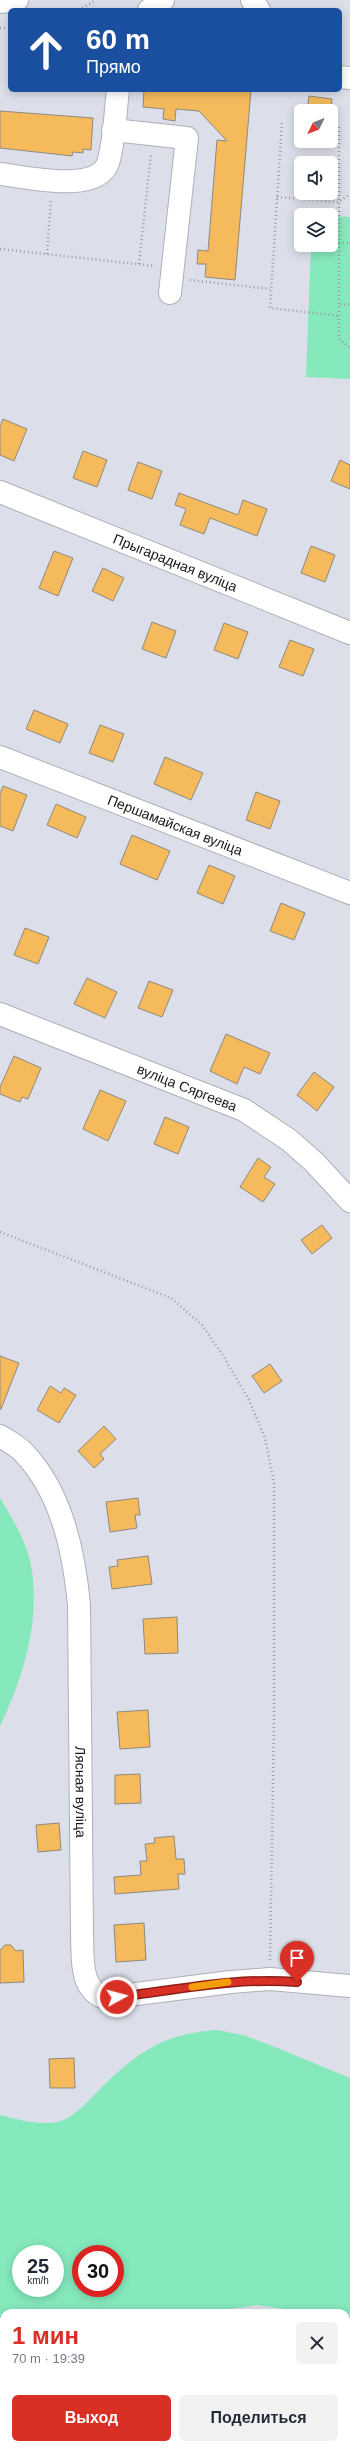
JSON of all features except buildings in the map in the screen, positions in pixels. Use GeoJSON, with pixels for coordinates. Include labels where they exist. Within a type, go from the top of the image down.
{"type":"FeatureCollection","features":[{"type":"Feature","properties":{"kind":"street"},"geometry":{"type":"LineString","coordinates":[[0,2],[17,0]]}},
{"type":"Feature","properties":{"kind":"street"},"geometry":{"type":"LineString","coordinates":[[152,8],[163,0]]}},
{"type":"Feature","properties":{"kind":"street"},"geometry":{"type":"LineString","coordinates":[[0,174],[53,180],[84,181],[99,176],[108,164],[118,92]]}},
{"type":"Feature","properties":{"kind":"street"},"geometry":{"type":"LineString","coordinates":[[113,130],[187,138],[172,280]]}},
{"type":"Feature","properties":{"kind":"street","name":"Прыгарадная вуліца"},"geometry":{"type":"LineString","coordinates":[[0,492],[350,633]]}},
{"type":"Feature","properties":{"kind":"street","name":"Першамайская вуліца"},"geometry":{"type":"LineString","coordinates":[[0,757],[350,893]]}},
{"type":"Feature","properties":{"kind":"street","name":"вуліца Сяргеева"},"geometry":{"type":"LineString","coordinates":[[0,1014],[244,1110],[289,1140],[314,1162],[350,1201]]}},
{"type":"Feature","properties":{"kind":"street","name":"Лясная вуліца"},"geometry":{"type":"LineString","coordinates":[[0,1436],[24,1452],[40,1472],[63,1520],[76,1576],[78,1605],[82,1934],[84,1974],[89,1986],[95,1994],[105,1998],[231,1982],[270,1979],[350,1986]]}},
{"type":"Feature","properties":{"kind":"path"},"geometry":{"type":"LineString","coordinates":[[82,8],[96,0]]}},
{"type":"Feature","properties":{"kind":"path"},"geometry":{"type":"LineString","coordinates":[[282,123],[270,289],[270,308],[340,316]]}},
{"type":"Feature","properties":{"kind":"path"},"geometry":{"type":"LineString","coordinates":[[339,127],[339,340],[350,348]]}},
{"type":"Feature","properties":{"kind":"path"},"geometry":{"type":"LineString","coordinates":[[140,264],[153,134]]}},
{"type":"Feature","properties":{"kind":"path"},"geometry":{"type":"LineString","coordinates":[[47,254],[53,180]]}},
{"type":"Feature","properties":{"kind":"path"},"geometry":{"type":"LineString","coordinates":[[277,197],[339,202],[350,194]]}},
{"type":"Feature","properties":{"kind":"path"},"geometry":{"type":"LineString","coordinates":[[339,243],[350,243]]}},
{"type":"Feature","properties":{"kind":"path"},"geometry":{"type":"LineString","coordinates":[[0,249],[140,264],[172,280],[270,289]]}},
{"type":"Feature","properties":{"kind":"path"},"geometry":{"type":"LineString","coordinates":[[340,305],[350,304]]}},
{"type":"Feature","properties":{"kind":"path"},"geometry":{"type":"LineString","coordinates":[[0,1232],[171,1298],[202,1325],[222,1354],[249,1400],[266,1438],[274,1483],[274,1719],[270,1979]]}},
{"type":"Feature","properties":{"kind":"green space"},"geometry":{"type":"Polygon","coordinates":[[[338,216],[350,217],[350,379],[306,377],[311,252],[338,252],[338,216]]]}},
{"type":"Feature","properties":{"kind":"green space"},"geometry":{"type":"Polygon","coordinates":[[[0,1498],[18,1529],[28,1553],[33,1582],[34,1603],[32,1625],[23,1667],[9,1707],[0,1726],[0,1498]]]}},
{"type":"Feature","properties":{"kind":"green space"},"geometry":{"type":"Polygon","coordinates":[[[216,2030],[243,2035],[350,2078],[350,2309],[284,2309],[257,2305],[230,2309],[0,2309],[0,2115],[24,2121],[42,2123],[58,2122],[66,2119],[81,2108],[128,2063],[153,2046],[167,2040],[198,2032],[216,2030]]]}},
{"type":"Feature","properties":{"kind":"slow traffic"},"geometry":{"type":"LineString","coordinates":[[192,1987],[228,1982]]}},
{"type":"Feature","properties":{"kind":"route"},"geometry":{"type":"LineString","coordinates":[[117,1997],[149,1994],[202,1985],[231,1982],[270,1979],[297,1982]]}}]}
